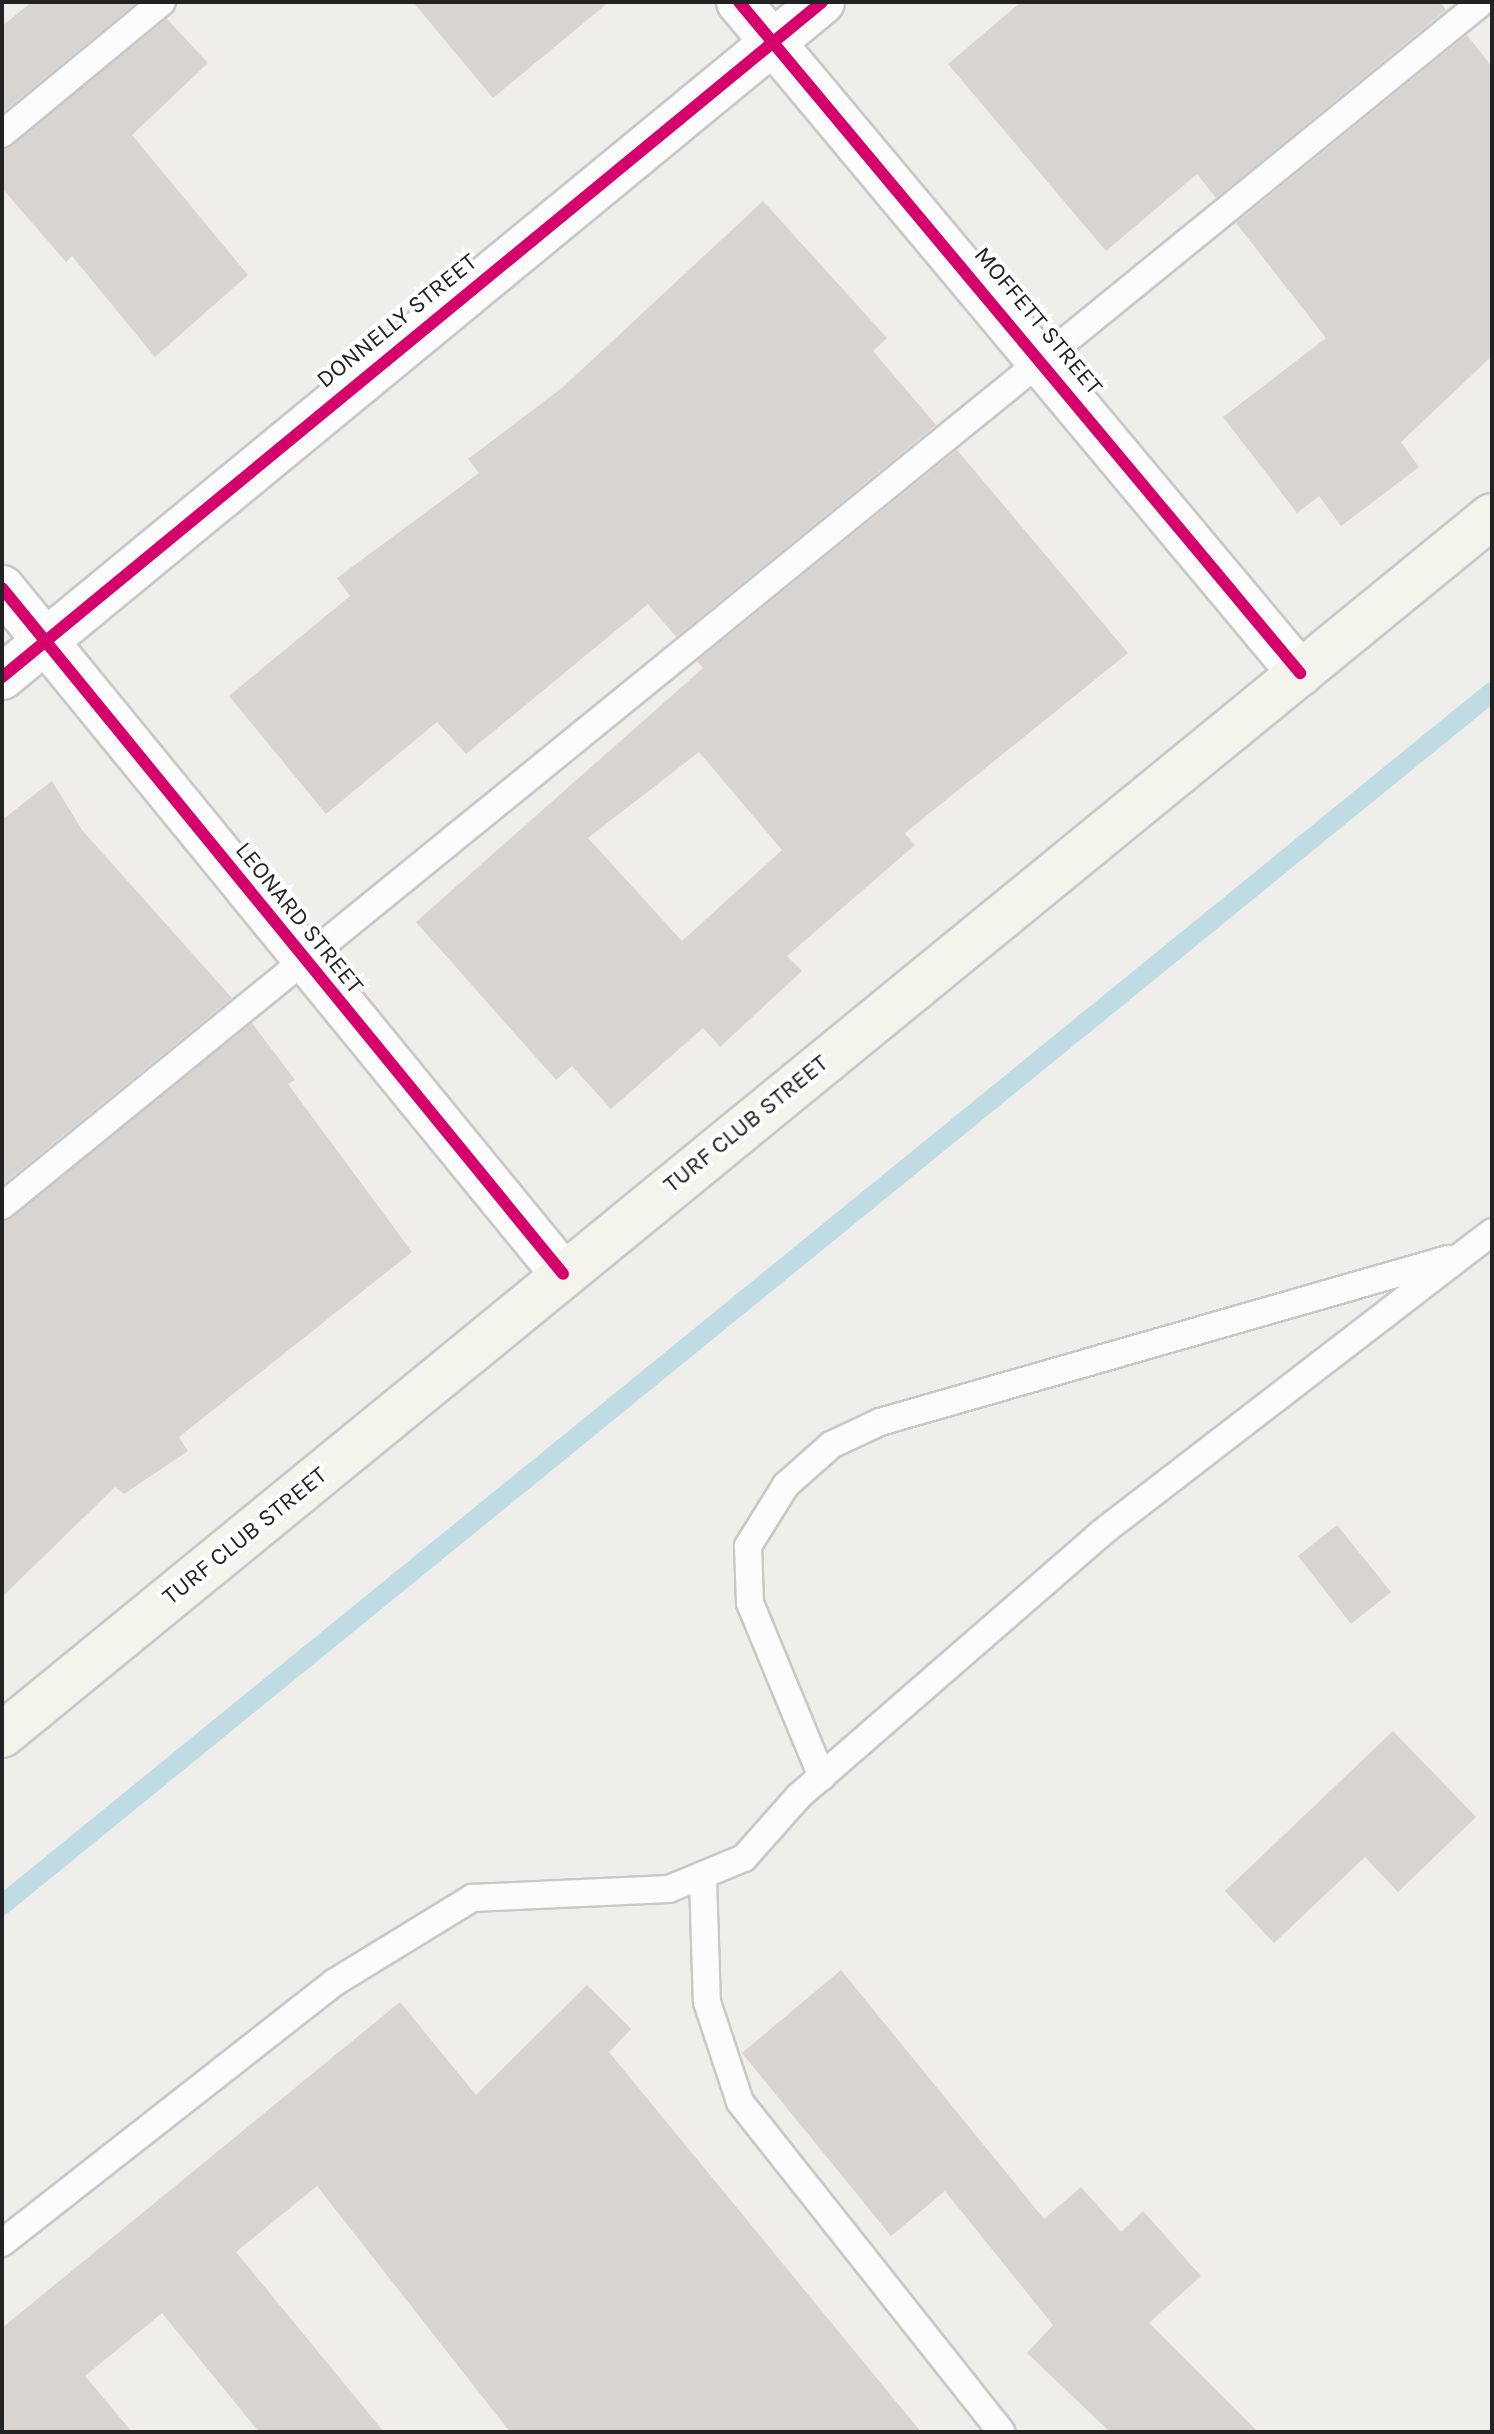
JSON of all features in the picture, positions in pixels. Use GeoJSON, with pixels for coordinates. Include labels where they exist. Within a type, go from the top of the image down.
{"type":"FeatureCollection","features":[{"type":"Feature","properties":{"kind":"main road","name":"TURF CLUB STREET"},"geometry":{"type":"LineString","coordinates":[[2,1735],[1492,516]]}},
{"type":"Feature","properties":{"kind":"street","name":"MOFFETT STREET"},"geometry":{"type":"LineString","coordinates":[[739,2],[1044,360],[1300,673]]}},
{"type":"Feature","properties":{"kind":"street","name":"DONNELLY STREET"},"geometry":{"type":"LineString","coordinates":[[2,677],[822,2]]}},
{"type":"Feature","properties":{"kind":"street","name":"LEONARD STREET"},"geometry":{"type":"LineString","coordinates":[[2,588],[563,1274]]}},
{"type":"Feature","properties":{"kind":"lane"},"geometry":{"type":"LineString","coordinates":[[2,134],[162,2]]}},
{"type":"Feature","properties":{"kind":"lane"},"geometry":{"type":"LineString","coordinates":[[2,1206],[1482,2]]}},
{"type":"Feature","properties":{"kind":"lane"},"geometry":{"type":"LineString","coordinates":[[2,2243],[335,1982],[472,1898],[643,1893],[703,1878],[744,1858],[822,1777],[1100,1534],[1492,1232]]}},
{"type":"Feature","properties":{"kind":"lane"},"geometry":{"type":"LineString","coordinates":[[822,1777],[750,1603],[748,1546],[786,1485],[831,1445],[880,1422],[1463,1255]]}},
{"type":"Feature","properties":{"kind":"lane"},"geometry":{"type":"LineString","coordinates":[[703,1878],[707,2002],[740,2102],[1002,2432]]}},
{"type":"Feature","properties":{"kind":"building"},"geometry":{"type":"Polygon","coordinates":[[[32,2],[137,2],[2,113],[2,26],[32,2]]]}},
{"type":"Feature","properties":{"kind":"building"},"geometry":{"type":"Polygon","coordinates":[[[413,2],[609,2],[493,98],[413,2]]]}},
{"type":"Feature","properties":{"kind":"building"},"geometry":{"type":"Polygon","coordinates":[[[1021,2],[1440,2],[1446,10],[1216,198],[1197,174],[1106,251],[948,64],[1021,2]]]}},
{"type":"Feature","properties":{"kind":"building"},"geometry":{"type":"Polygon","coordinates":[[[167,19],[208,63],[132,135],[248,275],[155,357],[72,256],[66,262],[2,188],[2,150],[167,19]]]}},
{"type":"Feature","properties":{"kind":"building"},"geometry":{"type":"Polygon","coordinates":[[[1467,35],[1492,67],[1492,356],[1401,442],[1419,467],[1341,526],[1319,496],[1297,513],[1223,417],[1326,338],[1236,223],[1467,35]]]}},
{"type":"Feature","properties":{"kind":"building"},"geometry":{"type":"Polygon","coordinates":[[[763,201],[887,338],[873,351],[936,425],[676,637],[648,604],[466,754],[437,722],[326,814],[229,696],[350,596],[337,578],[479,473],[468,459],[563,387],[763,201]]]}},
{"type":"Feature","properties":{"kind":"building"},"geometry":{"type":"Polygon","coordinates":[[[957,450],[1128,653],[905,833],[915,845],[787,956],[802,971],[720,1047],[703,1028],[611,1109],[572,1066],[556,1080],[416,922],[703,668],[697,661],[957,450]],[[699,752],[588,838],[682,941],[782,850],[699,752]]]}},
{"type":"Feature","properties":{"kind":"building"},"geometry":{"type":"Polygon","coordinates":[[[52,781],[82,830],[232,998],[2,1185],[2,820],[52,781]]]}},
{"type":"Feature","properties":{"kind":"building"},"geometry":{"type":"Polygon","coordinates":[[[252,1023],[295,1080],[288,1084],[412,1252],[179,1437],[188,1451],[124,1494],[115,1487],[2,1597],[2,1222],[252,1023]]]}},
{"type":"Feature","properties":{"kind":"building"},"geometry":{"type":"Polygon","coordinates":[[[1337,1525],[1391,1592],[1351,1624],[1298,1556],[1337,1525]]]}},
{"type":"Feature","properties":{"kind":"building"},"geometry":{"type":"Polygon","coordinates":[[[1393,1731],[1476,1817],[1398,1892],[1365,1857],[1274,1943],[1225,1891],[1393,1731]]]}},
{"type":"Feature","properties":{"kind":"building"},"geometry":{"type":"Polygon","coordinates":[[[841,1970],[1044,2219],[1081,2187],[1121,2232],[1143,2211],[1201,2276],[1149,2323],[1258,2432],[1110,2432],[1027,2353],[1053,2325],[945,2191],[891,2236],[742,2053],[841,1970]]]}},
{"type":"Feature","properties":{"kind":"building"},"geometry":{"type":"Polygon","coordinates":[[[587,1985],[631,2029],[609,2052],[921,2432],[510,2432],[317,2186],[236,2252],[384,2432],[259,2432],[162,2313],[85,2376],[132,2432],[2,2432],[2,2328],[400,2002],[476,2095],[587,1985]]]}},
{"type":"Feature","properties":{"kind":"waterway"},"geometry":{"type":"LineString","coordinates":[[2,1905],[1492,692]]}},
{"type":"Feature","properties":{"kind":"cycle path"},"geometry":{"type":"LineString","coordinates":[[739,2],[1300,673]]}},
{"type":"Feature","properties":{"kind":"cycle path"},"geometry":{"type":"LineString","coordinates":[[2,677],[822,2]]}},
{"type":"Feature","properties":{"kind":"cycle path"},"geometry":{"type":"LineString","coordinates":[[2,588],[563,1274]]}}]}
